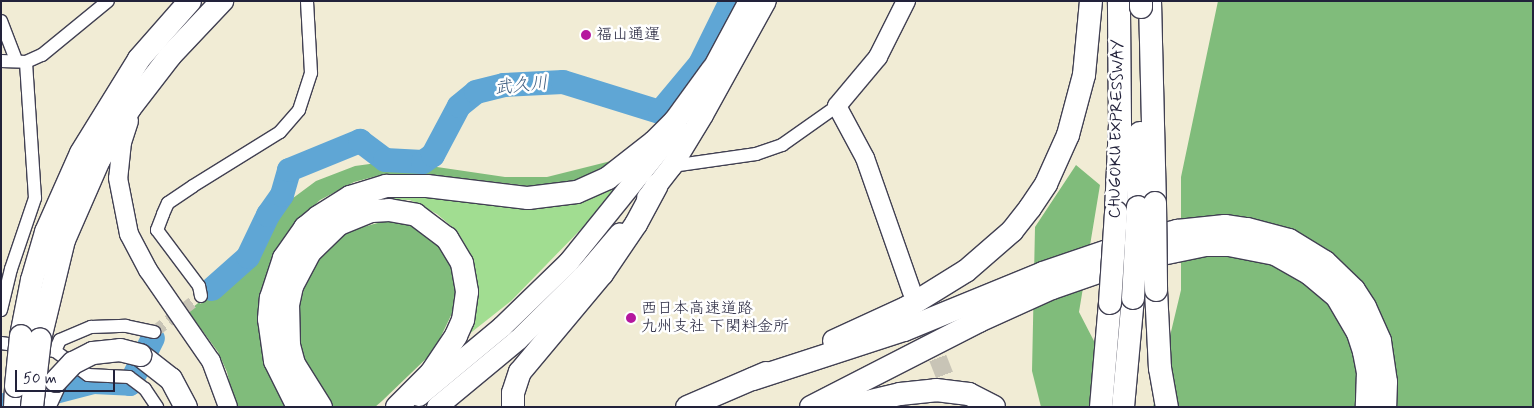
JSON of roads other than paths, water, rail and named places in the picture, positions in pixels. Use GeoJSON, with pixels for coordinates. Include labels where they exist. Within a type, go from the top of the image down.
{"type":"FeatureCollection","features":[{"type":"Feature","properties":{"kind":"highway"},"geometry":{"type":"LineString","coordinates":[[40,407],[29,342],[32,280],[46,232],[81,153],[139,59],[190,1]]}},
{"type":"Feature","properties":{"kind":"highway"},"geometry":{"type":"LineString","coordinates":[[15,407],[29,342],[75,212],[109,143],[149,83],[222,1]]}},
{"type":"Feature","properties":{"kind":"highway"},"geometry":{"type":"LineString","coordinates":[[1134,3],[1147,205],[1156,290],[1160,368],[1167,407]]}},
{"type":"Feature","properties":{"kind":"highway","name":"CHUGOKU EXPRESSWAY"},"geometry":{"type":"LineString","coordinates":[[1101,407],[1110,303],[1120,125],[1134,3]]}},
{"type":"Feature","properties":{"kind":"highway"},"geometry":{"type":"LineString","coordinates":[[687,407],[753,379],[938,290],[972,266],[1012,231],[1046,184],[1068,135],[1084,75],[1091,4]]}},
{"type":"Feature","properties":{"kind":"highway"},"geometry":{"type":"LineString","coordinates":[[298,407],[275,361],[269,319],[271,298],[284,258],[305,228],[318,217],[350,197],[386,186],[427,186],[528,198],[577,192],[608,178],[654,142],[676,121],[712,70]]}},
{"type":"Feature","properties":{"kind":"highway"},"geometry":{"type":"LineString","coordinates":[[513,407],[513,393],[520,372],[602,274],[636,224],[657,185]]}},
{"type":"Feature","properties":{"kind":"highway","name":"CHUGOKU EXPRESSWAY"},"geometry":{"type":"LineString","coordinates":[[1123,407],[1133,298],[1135,252],[1147,205]]}},
{"type":"Feature","properties":{"kind":"highway"},"geometry":{"type":"LineString","coordinates":[[321,407],[294,364],[289,345],[288,305],[292,286],[306,259],[324,237],[339,224],[372,211],[403,212],[427,221],[451,244],[466,277],[466,305],[456,336],[430,373],[401,403]]}},
{"type":"Feature","properties":{"kind":"highway"},"geometry":{"type":"LineString","coordinates":[[753,379],[895,334],[1044,273],[1112,249],[1177,231],[1226,226],[1247,229],[1289,240],[1324,262],[1354,290],[1365,307],[1380,341],[1386,382],[1385,407]]}},
{"type":"Feature","properties":{"kind":"highway"},"geometry":{"type":"LineString","coordinates":[[811,407],[979,321],[1052,288],[1179,249],[1229,245],[1275,254],[1294,263],[1336,297],[1358,333],[1364,352],[1368,372],[1367,407]]}},
{"type":"Feature","properties":{"kind":"highway"},"geometry":{"type":"LineString","coordinates":[[40,407],[63,372],[82,357],[105,351],[145,358],[179,390],[186,407]]}},
{"type":"Feature","properties":{"kind":"highway"},"geometry":{"type":"LineString","coordinates":[[846,407],[900,394],[936,390],[969,394],[994,407]]}},
{"type":"Feature","properties":{"kind":"main road"},"geometry":{"type":"LineString","coordinates":[[401,403],[469,356],[536,295],[602,226],[689,111],[749,1]]}},
{"type":"Feature","properties":{"kind":"main road"},"geometry":{"type":"LineString","coordinates":[[437,407],[511,345],[554,304],[618,235],[672,166],[721,85],[766,1]]}},
{"type":"Feature","properties":{"kind":"main road"},"geometry":{"type":"LineString","coordinates":[[901,3],[878,57],[837,106],[856,137],[865,158],[912,292]]}},
{"type":"Feature","properties":{"kind":"main road"},"geometry":{"type":"LineString","coordinates":[[149,83],[133,109],[122,142],[118,178],[123,216],[148,270],[211,361],[228,407]]}},
{"type":"Feature","properties":{"kind":"street"},"geometry":{"type":"LineString","coordinates":[[1,61],[21,61],[54,47],[108,1]]}},
{"type":"Feature","properties":{"kind":"street"},"geometry":{"type":"LineString","coordinates":[[201,296],[199,286],[157,230],[168,203],[280,132],[299,110],[311,73],[307,1]]}},
{"type":"Feature","properties":{"kind":"street"},"geometry":{"type":"LineString","coordinates":[[1,21],[21,61],[35,198],[11,269],[1,310]]}},
{"type":"Feature","properties":{"kind":"street"},"geometry":{"type":"LineString","coordinates":[[672,166],[756,154],[782,145],[837,106]]}},
{"type":"Feature","properties":{"kind":"street"},"geometry":{"type":"LineString","coordinates":[[29,342],[60,340],[91,327],[126,326],[154,332]]}},
{"type":"Feature","properties":{"kind":"street"},"geometry":{"type":"LineString","coordinates":[[29,342],[88,375],[133,379],[157,407]]}},
{"type":"Feature","properties":{"kind":"waterway","name":"武久川"},"geometry":{"type":"LineString","coordinates":[[212,289],[248,257],[268,215],[282,195],[289,170],[360,141],[385,160],[423,162],[433,155],[459,106],[476,92],[504,85],[563,82],[660,112],[700,64],[731,1]]}},
{"type":"Feature","properties":{"kind":"waterway","name":"武久川"},"geometry":{"type":"LineString","coordinates":[[1,406],[94,382],[130,384],[153,338]]}},
{"type":"Feature","properties":{"kind":"tunnel"},"geometry":{"type":"LineString","coordinates":[[154,332],[201,296]]}},
{"type":"Feature","properties":{"kind":"tunnel"},"geometry":{"type":"LineString","coordinates":[[928,333],[957,407]]}},
{"type":"Feature","properties":{"kind":"place","name":"福山通運"},"geometry":{"type":"Point","coordinates":[586,35]}},
{"type":"Feature","properties":{"kind":"place","name":"西日本高速道路 九州支社 下関料金所"},"geometry":{"type":"Point","coordinates":[631,318]}}]}
